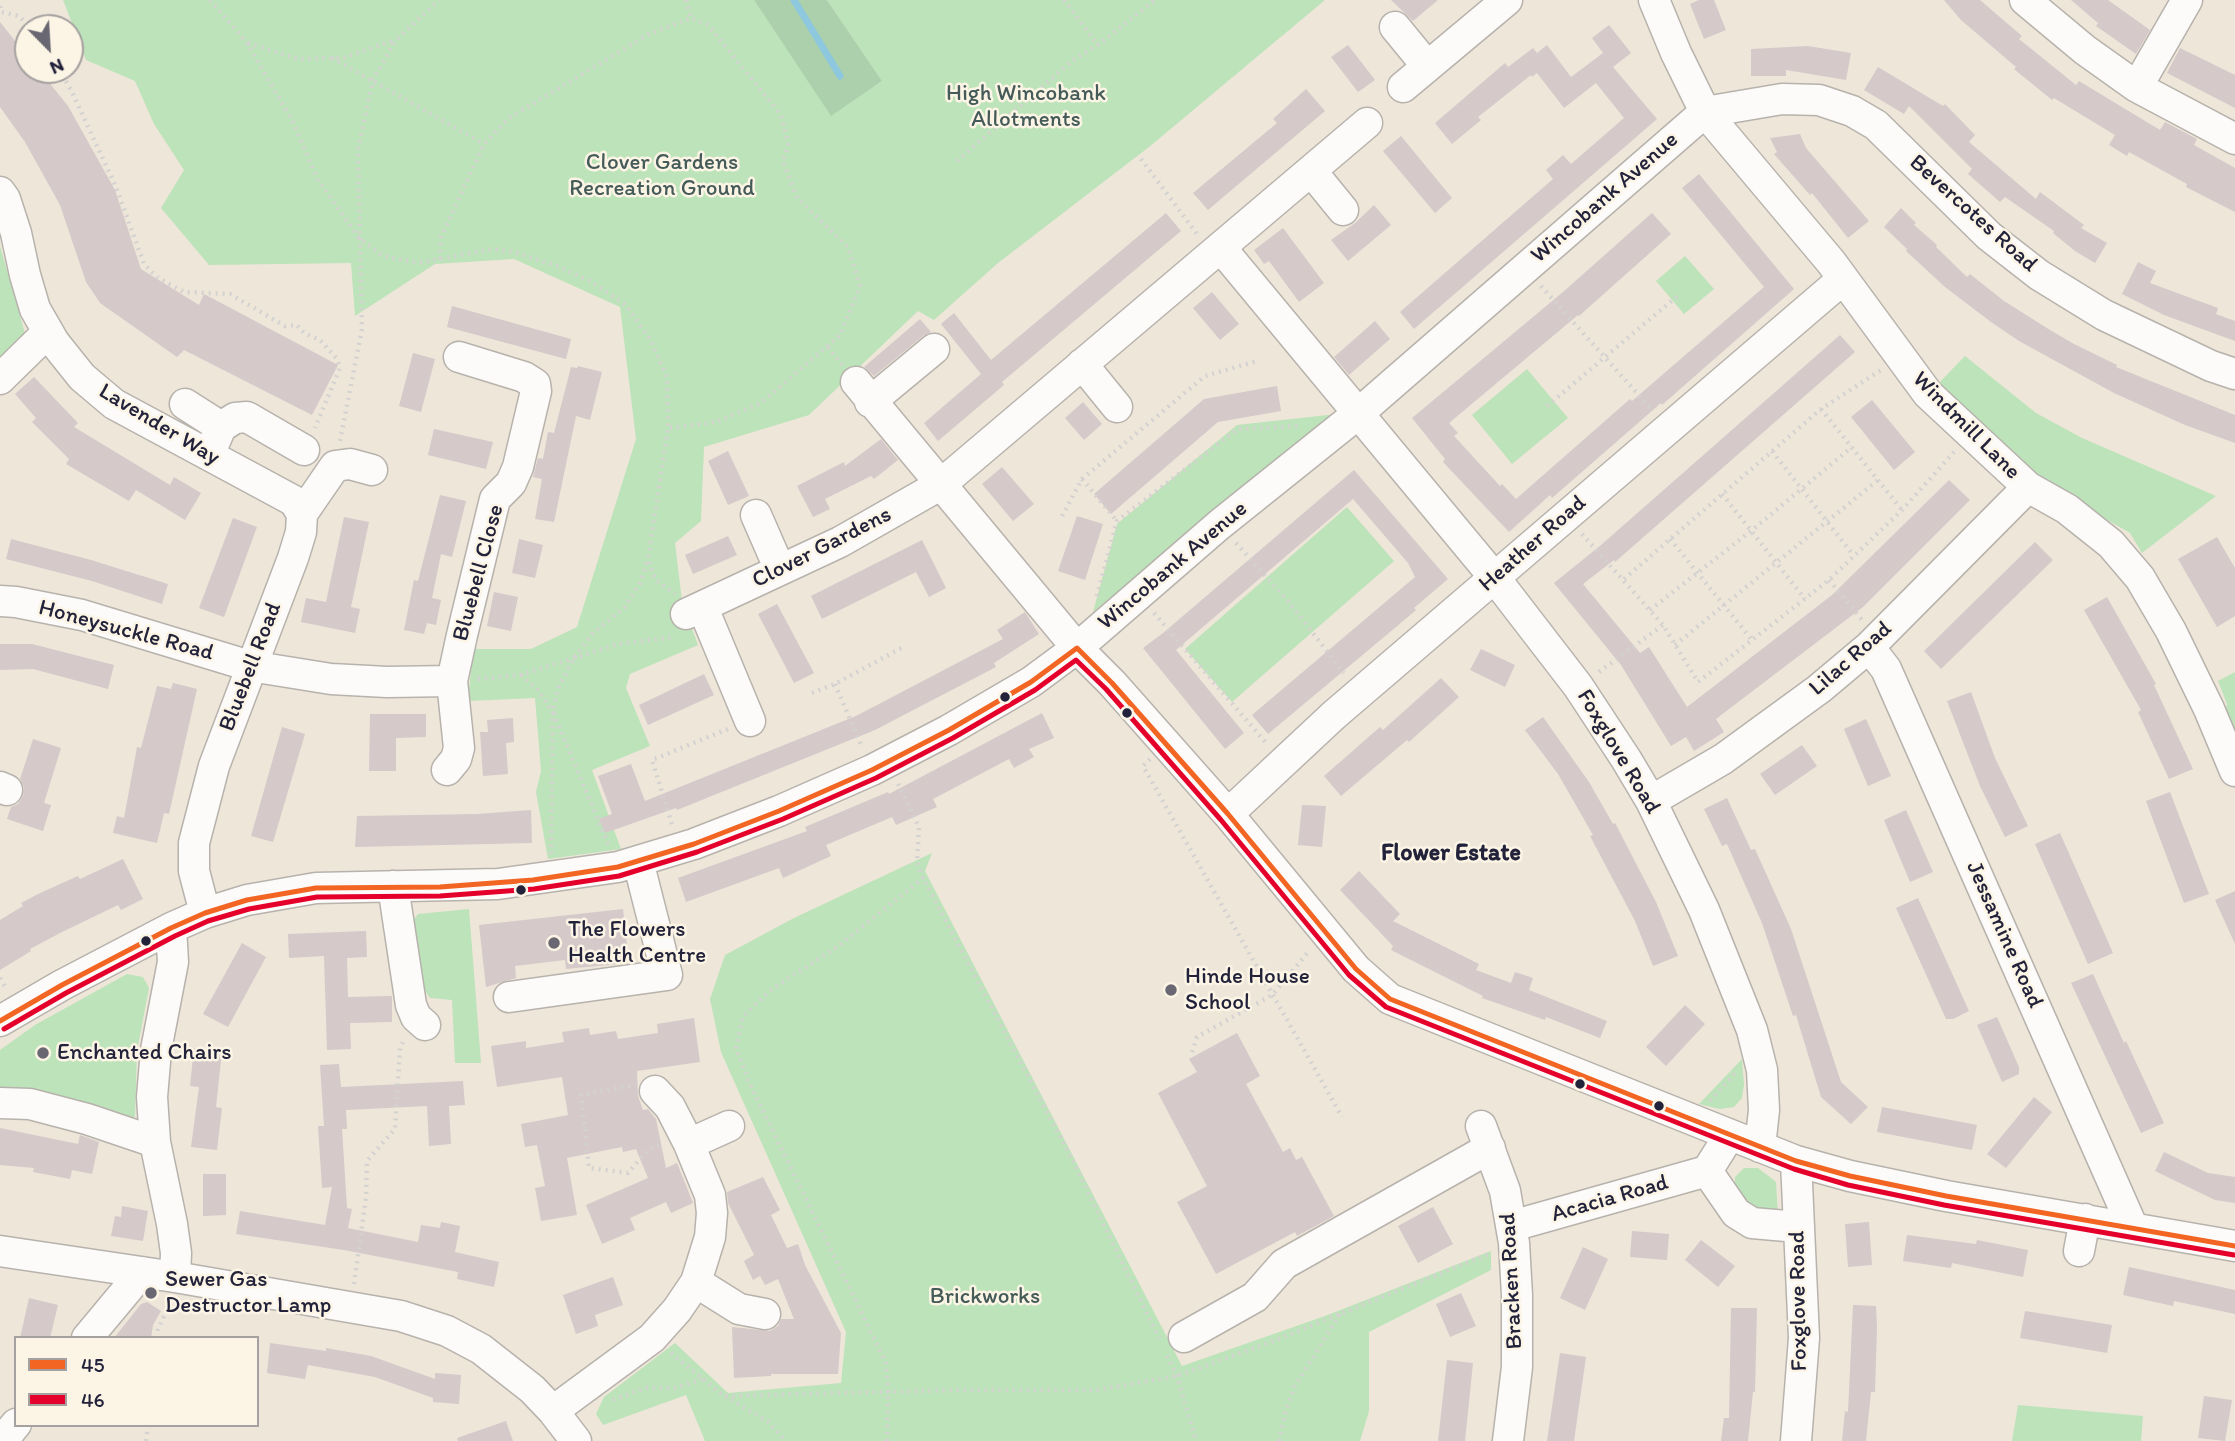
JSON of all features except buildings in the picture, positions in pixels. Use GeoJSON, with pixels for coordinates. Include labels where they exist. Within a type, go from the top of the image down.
{"type":"FeatureCollection","features":[{"type":"Feature","properties":{"kind":"street"},"geometry":{"type":"LineString","coordinates":[[1403,87],[1507,0]]}},
{"type":"Feature","properties":{"kind":"street","name":"Windmill Lane"},"geometry":{"type":"LineString","coordinates":[[1654,0],[1705,112],[1843,279],[1928,394],[2028,487],[2067,509],[2111,544],[2140,578],[2171,631],[2209,709],[2235,771]]}},
{"type":"Feature","properties":{"kind":"street"},"geometry":{"type":"LineString","coordinates":[[2025,0],[2085,50],[2137,87],[2235,139]]}},
{"type":"Feature","properties":{"kind":"street"},"geometry":{"type":"LineString","coordinates":[[2137,87],[2187,0]]}},
{"type":"Feature","properties":{"kind":"street"},"geometry":{"type":"LineString","coordinates":[[1395,27],[1427,66]]}},
{"type":"Feature","properties":{"kind":"street","name":"Bevercotes Road"},"geometry":{"type":"LineString","coordinates":[[1705,112],[1782,99],[1819,100],[1852,111],[1876,125],[1989,236],[2039,275],[2104,315],[2211,366],[2235,374]]}},
{"type":"Feature","properties":{"kind":"street","name":"Wincobank Avenue"},"geometry":{"type":"LineString","coordinates":[[0,1021],[85,972],[172,928],[205,913],[247,900],[316,888],[498,884],[551,878],[628,864],[679,849],[779,811],[879,766],[949,730],[1031,682],[1077,648],[1219,525],[1360,412],[1705,112]]}},
{"type":"Feature","properties":{"kind":"street","name":"Clover Gardens"},"geometry":{"type":"LineString","coordinates":[[689,620],[780,570],[840,542],[940,485],[1367,123]]}},
{"type":"Feature","properties":{"kind":"street"},"geometry":{"type":"LineString","coordinates":[[1312,172],[1343,210]]}},
{"type":"Feature","properties":{"kind":"street","name":"Lavender Way"},"geometry":{"type":"LineString","coordinates":[[0,192],[5,199],[16,233],[35,309],[48,332],[82,377],[114,404],[293,501],[302,514]]}},
{"type":"Feature","properties":{"kind":"street"},"geometry":{"type":"LineString","coordinates":[[1217,252],[1360,412]]}},
{"type":"Feature","properties":{"kind":"street","name":"Heather Road"},"geometry":{"type":"LineString","coordinates":[[1228,814],[1360,693],[1843,279]]}},
{"type":"Feature","properties":{"kind":"street"},"geometry":{"type":"LineString","coordinates":[[0,379],[48,332]]}},
{"type":"Feature","properties":{"kind":"street"},"geometry":{"type":"LineString","coordinates":[[934,349],[863,392],[1077,648],[1112,683],[1228,814],[1356,969],[1390,999],[1796,1161],[1850,1176],[1946,1196],[2235,1246]]}},
{"type":"Feature","properties":{"kind":"street","name":"Bluebell Close"},"geometry":{"type":"LineString","coordinates":[[447,770],[456,759],[459,748],[452,681],[495,499],[511,483],[518,467],[536,391],[535,384],[524,377],[459,357]]}},
{"type":"Feature","properties":{"kind":"street"},"geometry":{"type":"LineString","coordinates":[[1082,364],[1117,407]]}},
{"type":"Feature","properties":{"kind":"street"},"geometry":{"type":"LineString","coordinates":[[185,404],[221,427]]}},
{"type":"Feature","properties":{"kind":"street","name":"Foxglove Road"},"geometry":{"type":"LineString","coordinates":[[1360,412],[1494,577],[1578,686],[1650,801],[1704,910],[1752,1030],[1762,1070],[1764,1110],[1760,1147]]}},
{"type":"Feature","properties":{"kind":"street"},"geometry":{"type":"LineString","coordinates":[[209,455],[221,427],[235,418],[247,417],[304,450]]}},
{"type":"Feature","properties":{"kind":"street"},"geometry":{"type":"LineString","coordinates":[[335,466],[350,464],[372,471]]}},
{"type":"Feature","properties":{"kind":"street","name":"Bluebell Road"},"geometry":{"type":"LineString","coordinates":[[205,913],[194,871],[194,843],[214,766],[293,558],[302,531],[302,514],[335,466]]}},
{"type":"Feature","properties":{"kind":"street","name":"Lilac Road"},"geometry":{"type":"LineString","coordinates":[[1650,801],[1723,760],[1819,689],[1873,643],[2028,487]]}},
{"type":"Feature","properties":{"kind":"street"},"geometry":{"type":"LineString","coordinates":[[756,515],[780,570]]}},
{"type":"Feature","properties":{"kind":"street","name":"Honeysuckle Road"},"geometry":{"type":"LineString","coordinates":[[0,601],[82,615],[250,666]]}},
{"type":"Feature","properties":{"kind":"street"},"geometry":{"type":"LineString","coordinates":[[689,620],[750,720]]}},
{"type":"Feature","properties":{"kind":"street","name":"Jessamine Road"},"geometry":{"type":"LineString","coordinates":[[1873,643],[2133,1228]]}},
{"type":"Feature","properties":{"kind":"street"},"geometry":{"type":"LineString","coordinates":[[250,666],[331,680],[452,681]]}},
{"type":"Feature","properties":{"kind":"street"},"geometry":{"type":"LineString","coordinates":[[509,997],[667,975],[628,864]]}},
{"type":"Feature","properties":{"kind":"street"},"geometry":{"type":"LineString","coordinates":[[393,886],[411,1005],[421,1021]]}},
{"type":"Feature","properties":{"kind":"street"},"geometry":{"type":"LineString","coordinates":[[172,928],[173,962],[156,1050],[152,1097],[155,1142],[176,1253],[175,1277]]}},
{"type":"Feature","properties":{"kind":"street"},"geometry":{"type":"LineString","coordinates":[[553,1411],[652,1338],[677,1310],[696,1282],[710,1237],[710,1195],[687,1139],[670,1107],[655,1091]]}},
{"type":"Feature","properties":{"kind":"street"},"geometry":{"type":"LineString","coordinates":[[0,1103],[30,1104],[87,1119],[155,1142]]}},
{"type":"Feature","properties":{"kind":"street"},"geometry":{"type":"LineString","coordinates":[[687,1139],[729,1126]]}},
{"type":"Feature","properties":{"kind":"street"},"geometry":{"type":"LineString","coordinates":[[1729,1136],[1707,1171],[1719,1192],[1736,1213],[1752,1223],[1798,1227]]}},
{"type":"Feature","properties":{"kind":"street","name":"Bracken Road"},"geometry":{"type":"LineString","coordinates":[[1170,1343],[1255,1297],[1284,1264],[1486,1137],[1506,1191],[1513,1235],[1517,1295],[1517,1367],[1508,1441]]}},
{"type":"Feature","properties":{"kind":"street","name":"Foxglove Road"},"geometry":{"type":"LineString","coordinates":[[1796,1161],[1804,1293],[1804,1338],[1796,1441]]}},
{"type":"Feature","properties":{"kind":"street","name":"Acacia Road"},"geometry":{"type":"LineString","coordinates":[[1513,1235],[1707,1171]]}},
{"type":"Feature","properties":{"kind":"street"},"geometry":{"type":"LineString","coordinates":[[2079,1251],[2085,1219]]}},
{"type":"Feature","properties":{"kind":"street"},"geometry":{"type":"LineString","coordinates":[[0,1251],[175,1277],[401,1317],[447,1331],[481,1349],[532,1389],[576,1441]]}},
{"type":"Feature","properties":{"kind":"street"},"geometry":{"type":"LineString","coordinates":[[90,1336],[142,1272]]}},
{"type":"Feature","properties":{"kind":"street"},"geometry":{"type":"LineString","coordinates":[[696,1282],[740,1309],[765,1314]]}},
{"type":"Feature","properties":{"kind":"street"},"geometry":{"type":"LineString","coordinates":[[2,1441],[14,1426]]}},
{"type":"Feature","properties":{"kind":"path"},"geometry":{"type":"LineString","coordinates":[[209,0],[247,43],[293,122],[318,180],[359,238],[383,256],[418,263],[493,249],[514,252],[557,266],[590,281],[626,305],[650,339],[667,378],[668,428],[648,559],[640,583],[625,607],[593,633],[574,657],[558,688],[552,712],[551,878]]}},
{"type":"Feature","properties":{"kind":"path"},"geometry":{"type":"LineString","coordinates":[[335,466],[362,329],[358,150],[373,80],[396,40],[439,0]]}},
{"type":"Feature","properties":{"kind":"path"},"geometry":{"type":"LineString","coordinates":[[686,0],[691,18]]}},
{"type":"Feature","properties":{"kind":"path"},"geometry":{"type":"LineString","coordinates":[[1064,0],[1098,45]]}},
{"type":"Feature","properties":{"kind":"path"},"geometry":{"type":"LineString","coordinates":[[957,161],[1073,60],[1098,45],[1155,0]]}},
{"type":"Feature","properties":{"kind":"path"},"geometry":{"type":"LineString","coordinates":[[0,6],[1,12],[14,15]]}},
{"type":"Feature","properties":{"kind":"path"},"geometry":{"type":"LineString","coordinates":[[440,258],[441,237],[484,144],[509,118],[649,34],[691,18],[708,25],[780,115],[788,144],[783,162],[797,198],[848,247],[860,286],[840,335],[761,403],[716,422],[668,428]]}},
{"type":"Feature","properties":{"kind":"path"},"geometry":{"type":"LineString","coordinates":[[247,43],[298,59],[343,58],[396,40]]}},
{"type":"Feature","properties":{"kind":"path"},"geometry":{"type":"LineString","coordinates":[[332,58],[484,144]]}},
{"type":"Feature","properties":{"kind":"path"},"geometry":{"type":"LineString","coordinates":[[68,84],[116,187],[144,264],[158,278],[184,292],[230,294],[285,326],[297,325],[304,333],[320,340],[337,359],[341,368],[304,450]]}},
{"type":"Feature","properties":{"kind":"path"},"geometry":{"type":"LineString","coordinates":[[1141,159],[1217,252]]}},
{"type":"Feature","properties":{"kind":"path"},"geometry":{"type":"LineString","coordinates":[[1524,267],[1668,428]]}},
{"type":"Feature","properties":{"kind":"path"},"geometry":{"type":"LineString","coordinates":[[1547,406],[1681,293]]}},
{"type":"Feature","properties":{"kind":"path"},"geometry":{"type":"LineString","coordinates":[[1624,579],[1821,409],[1900,358]]}},
{"type":"Feature","properties":{"kind":"path"},"geometry":{"type":"LineString","coordinates":[[1062,516],[1082,479],[1205,376],[1257,361]]}},
{"type":"Feature","properties":{"kind":"path"},"geometry":{"type":"LineString","coordinates":[[1821,409],[1902,510]]}},
{"type":"Feature","properties":{"kind":"path"},"geometry":{"type":"LineString","coordinates":[[1096,600],[1117,521],[1238,429],[1304,426]]}},
{"type":"Feature","properties":{"kind":"path"},"geometry":{"type":"LineString","coordinates":[[1566,517],[1664,625],[1698,682],[1829,580],[1902,510],[1971,434]]}},
{"type":"Feature","properties":{"kind":"path"},"geometry":{"type":"LineString","coordinates":[[1650,610],[1852,447]]}},
{"type":"Feature","properties":{"kind":"path"},"geometry":{"type":"LineString","coordinates":[[1772,451],[1854,556]]}},
{"type":"Feature","properties":{"kind":"path"},"geometry":{"type":"LineString","coordinates":[[1082,479],[1117,521]]}},
{"type":"Feature","properties":{"kind":"path"},"geometry":{"type":"LineString","coordinates":[[1675,645],[1878,480]]}},
{"type":"Feature","properties":{"kind":"path"},"geometry":{"type":"LineString","coordinates":[[1722,494],[1805,599]]}},
{"type":"Feature","properties":{"kind":"path"},"geometry":{"type":"LineString","coordinates":[[1219,525],[1288,601],[1360,693]]}},
{"type":"Feature","properties":{"kind":"path"},"geometry":{"type":"LineString","coordinates":[[1670,539],[1752,640]]}},
{"type":"Feature","properties":{"kind":"path"},"geometry":{"type":"LineString","coordinates":[[452,681],[520,675],[689,620],[673,593],[655,579],[648,559]]}},
{"type":"Feature","properties":{"kind":"path"},"geometry":{"type":"LineString","coordinates":[[1829,580],[1873,643]]}},
{"type":"Feature","properties":{"kind":"path"},"geometry":{"type":"LineString","coordinates":[[1137,594],[1283,762]]}},
{"type":"Feature","properties":{"kind":"path"},"geometry":{"type":"LineString","coordinates":[[1578,686],[1664,625]]}},
{"type":"Feature","properties":{"kind":"path"},"geometry":{"type":"LineString","coordinates":[[812,693],[835,684],[905,646]]}},
{"type":"Feature","properties":{"kind":"path"},"geometry":{"type":"LineString","coordinates":[[520,675],[537,689],[552,712],[628,864]]}},
{"type":"Feature","properties":{"kind":"path"},"geometry":{"type":"LineString","coordinates":[[835,684],[879,766],[919,827],[917,861],[923,878],[1170,1343],[1196,1441]]}},
{"type":"Feature","properties":{"kind":"path"},"geometry":{"type":"LineString","coordinates":[[679,849],[652,760],[750,720]]}},
{"type":"Feature","properties":{"kind":"path"},"geometry":{"type":"LineString","coordinates":[[1166,744],[1143,766],[1342,1117]]}},
{"type":"Feature","properties":{"kind":"path"},"geometry":{"type":"LineString","coordinates":[[887,1441],[886,1363],[747,1080],[736,1048],[743,1016],[772,989],[837,947],[923,878]]}},
{"type":"Feature","properties":{"kind":"path"},"geometry":{"type":"LineString","coordinates":[[1192,1052],[1197,1037],[1272,995],[1325,932]]}},
{"type":"Feature","properties":{"kind":"path"},"geometry":{"type":"LineString","coordinates":[[350,1308],[366,1197],[367,1161],[395,1129],[400,1048],[421,1021]]}},
{"type":"Feature","properties":{"kind":"path"},"geometry":{"type":"LineString","coordinates":[[1694,1121],[1757,1050]]}},
{"type":"Feature","properties":{"kind":"path"},"geometry":{"type":"LineString","coordinates":[[655,1091],[643,1083],[581,1095],[589,1168],[628,1173],[648,1150],[687,1139]]}},
{"type":"Feature","properties":{"kind":"path"},"geometry":{"type":"LineString","coordinates":[[724,1396],[888,1391],[1097,1390],[1177,1376],[1341,1313],[1513,1235]]}},
{"type":"Feature","properties":{"kind":"path"},"geometry":{"type":"LineString","coordinates":[[158,1336],[170,1303],[175,1277]]}},
{"type":"Feature","properties":{"kind":"path"},"geometry":{"type":"LineString","coordinates":[[1279,1441],[1286,1409],[1295,1386],[1341,1313]]}},
{"type":"Feature","properties":{"kind":"path"},"geometry":{"type":"LineString","coordinates":[[652,1338],[724,1396],[768,1422],[786,1441]]}},
{"type":"Feature","properties":{"kind":"path"},"geometry":{"type":"LineString","coordinates":[[602,1405],[646,1388],[676,1388],[703,1379]]}},
{"type":"Feature","properties":{"kind":"green space"},"geometry":{"type":"Polygon","coordinates":[[[63,0],[754,0],[831,115],[882,81],[827,0],[1325,0],[1149,147],[998,263],[934,320],[918,311],[809,415],[704,447],[701,521],[675,543],[682,601],[698,645],[630,674],[626,688],[650,746],[592,770],[621,849],[548,859],[536,792],[541,771],[535,698],[468,701],[473,649],[531,649],[577,627],[636,439],[620,307],[514,259],[435,264],[355,316],[351,263],[209,265],[161,208],[184,170],[154,124],[135,81],[86,60],[84,14],[68,14],[63,0]]]}},
{"type":"Feature","properties":{"kind":"green space"},"geometry":{"type":"Polygon","coordinates":[[[754,0],[827,0],[882,81],[831,116],[754,0]]]}},
{"type":"Feature","properties":{"kind":"green space"},"geometry":{"type":"Polygon","coordinates":[[[0,246],[26,337],[0,367],[0,246]]]}},
{"type":"Feature","properties":{"kind":"green space"},"geometry":{"type":"Polygon","coordinates":[[[1685,256],[1714,289],[1684,314],[1656,281],[1685,256]]]}},
{"type":"Feature","properties":{"kind":"green space"},"geometry":{"type":"Polygon","coordinates":[[[1965,356],[2036,413],[2082,438],[2216,496],[2142,553],[2130,533],[2056,490],[2006,452],[1934,388],[1965,356]]]}},
{"type":"Feature","properties":{"kind":"green space"},"geometry":{"type":"Polygon","coordinates":[[[1527,369],[1568,418],[1512,464],[1472,415],[1527,369]]]}},
{"type":"Feature","properties":{"kind":"green space"},"geometry":{"type":"Polygon","coordinates":[[[1337,414],[1093,612],[1117,524],[1237,425],[1337,414]]]}},
{"type":"Feature","properties":{"kind":"green space"},"geometry":{"type":"Polygon","coordinates":[[[1347,507],[1394,561],[1232,702],[1185,649],[1347,507]]]}},
{"type":"Feature","properties":{"kind":"green space"},"geometry":{"type":"Polygon","coordinates":[[[2235,672],[2235,736],[2225,712],[2227,704],[2218,681],[2235,672]]]}},
{"type":"Feature","properties":{"kind":"green space","name":"Brickworks"},"geometry":{"type":"Polygon","coordinates":[[[932,853],[925,871],[1182,1366],[1325,1316],[1491,1251],[1491,1270],[1369,1332],[1369,1411],[1360,1441],[705,1441],[686,1395],[603,1425],[596,1414],[604,1397],[675,1343],[728,1393],[841,1383],[846,1332],[721,1052],[710,999],[725,955],[794,918],[932,853]]]}},
{"type":"Feature","properties":{"kind":"green space"},"geometry":{"type":"Polygon","coordinates":[[[469,909],[481,1063],[455,1063],[452,1000],[430,998],[421,985],[412,922],[418,914],[469,909]]]}},
{"type":"Feature","properties":{"kind":"green space"},"geometry":{"type":"Polygon","coordinates":[[[127,974],[143,977],[149,988],[137,1051],[135,1116],[131,1121],[0,1087],[0,1050],[35,1025],[127,974]]]}},
{"type":"Feature","properties":{"kind":"green space"},"geometry":{"type":"Polygon","coordinates":[[[1742,1059],[1742,1098],[1734,1107],[1720,1109],[1699,1104],[1742,1059]]]}},
{"type":"Feature","properties":{"kind":"green space"},"geometry":{"type":"Polygon","coordinates":[[[1744,1168],[1758,1168],[1776,1182],[1778,1215],[1762,1218],[1735,1191],[1735,1177],[1744,1168]]]}},
{"type":"Feature","properties":{"kind":"green space"},"geometry":{"type":"Polygon","coordinates":[[[2018,1405],[2143,1416],[2141,1441],[2012,1441],[2018,1405]]]}},
{"type":"Feature","properties":{"kind":"waterway"},"geometry":{"type":"LineString","coordinates":[[794,0],[840,76]]}},
{"type":"Feature","properties":{"kind":"transit line","name":"45"},"geometry":{"type":"LineString","coordinates":[[0,1021],[171,928],[205,913],[247,900],[316,888],[440,887],[533,880],[618,867],[694,844],[779,811],[872,770],[949,730],[1031,682],[1077,648],[1112,683],[1228,814],[1356,969],[1390,999],[1796,1161],[1850,1176],[1946,1196],[2235,1246]]}},
{"type":"Feature","properties":{"kind":"transit line","name":"46"},"geometry":{"type":"LineString","coordinates":[[4,1029],[175,936],[208,921],[249,909],[317,897],[440,896],[534,889],[619,876],[697,852],[783,819],[876,778],[953,738],[1035,690],[1076,660],[1106,689],[1221,820],[1349,975],[1386,1007],[1794,1169],[1848,1185],[1944,1205],[2234,1255]]}},
{"type":"Feature","properties":{"kind":"place","name":"The Flowers Health Centre"},"geometry":{"type":"Point","coordinates":[554,943]}},
{"type":"Feature","properties":{"kind":"place","name":"Hinde House School"},"geometry":{"type":"Point","coordinates":[1171,990]}},
{"type":"Feature","properties":{"kind":"place","name":"Enchanted Chairs"},"geometry":{"type":"Point","coordinates":[43,1053]}},
{"type":"Feature","properties":{"kind":"place","name":"Sewer Gas Destructor Lamp"},"geometry":{"type":"Point","coordinates":[151,1293]}},
{"type":"Feature","properties":{"kind":"district","name":"Flower Estate"},"geometry":{"type":"Point","coordinates":[1451,854]}},
{"type":"Feature","properties":{"kind":"park label","name":"High Wincobank Allotments"},"geometry":{"type":"Point","coordinates":[1026,107]}},
{"type":"Feature","properties":{"kind":"park label","name":"Clover Gardens Recreation Ground"},"geometry":{"type":"Point","coordinates":[662,176]}}]}
